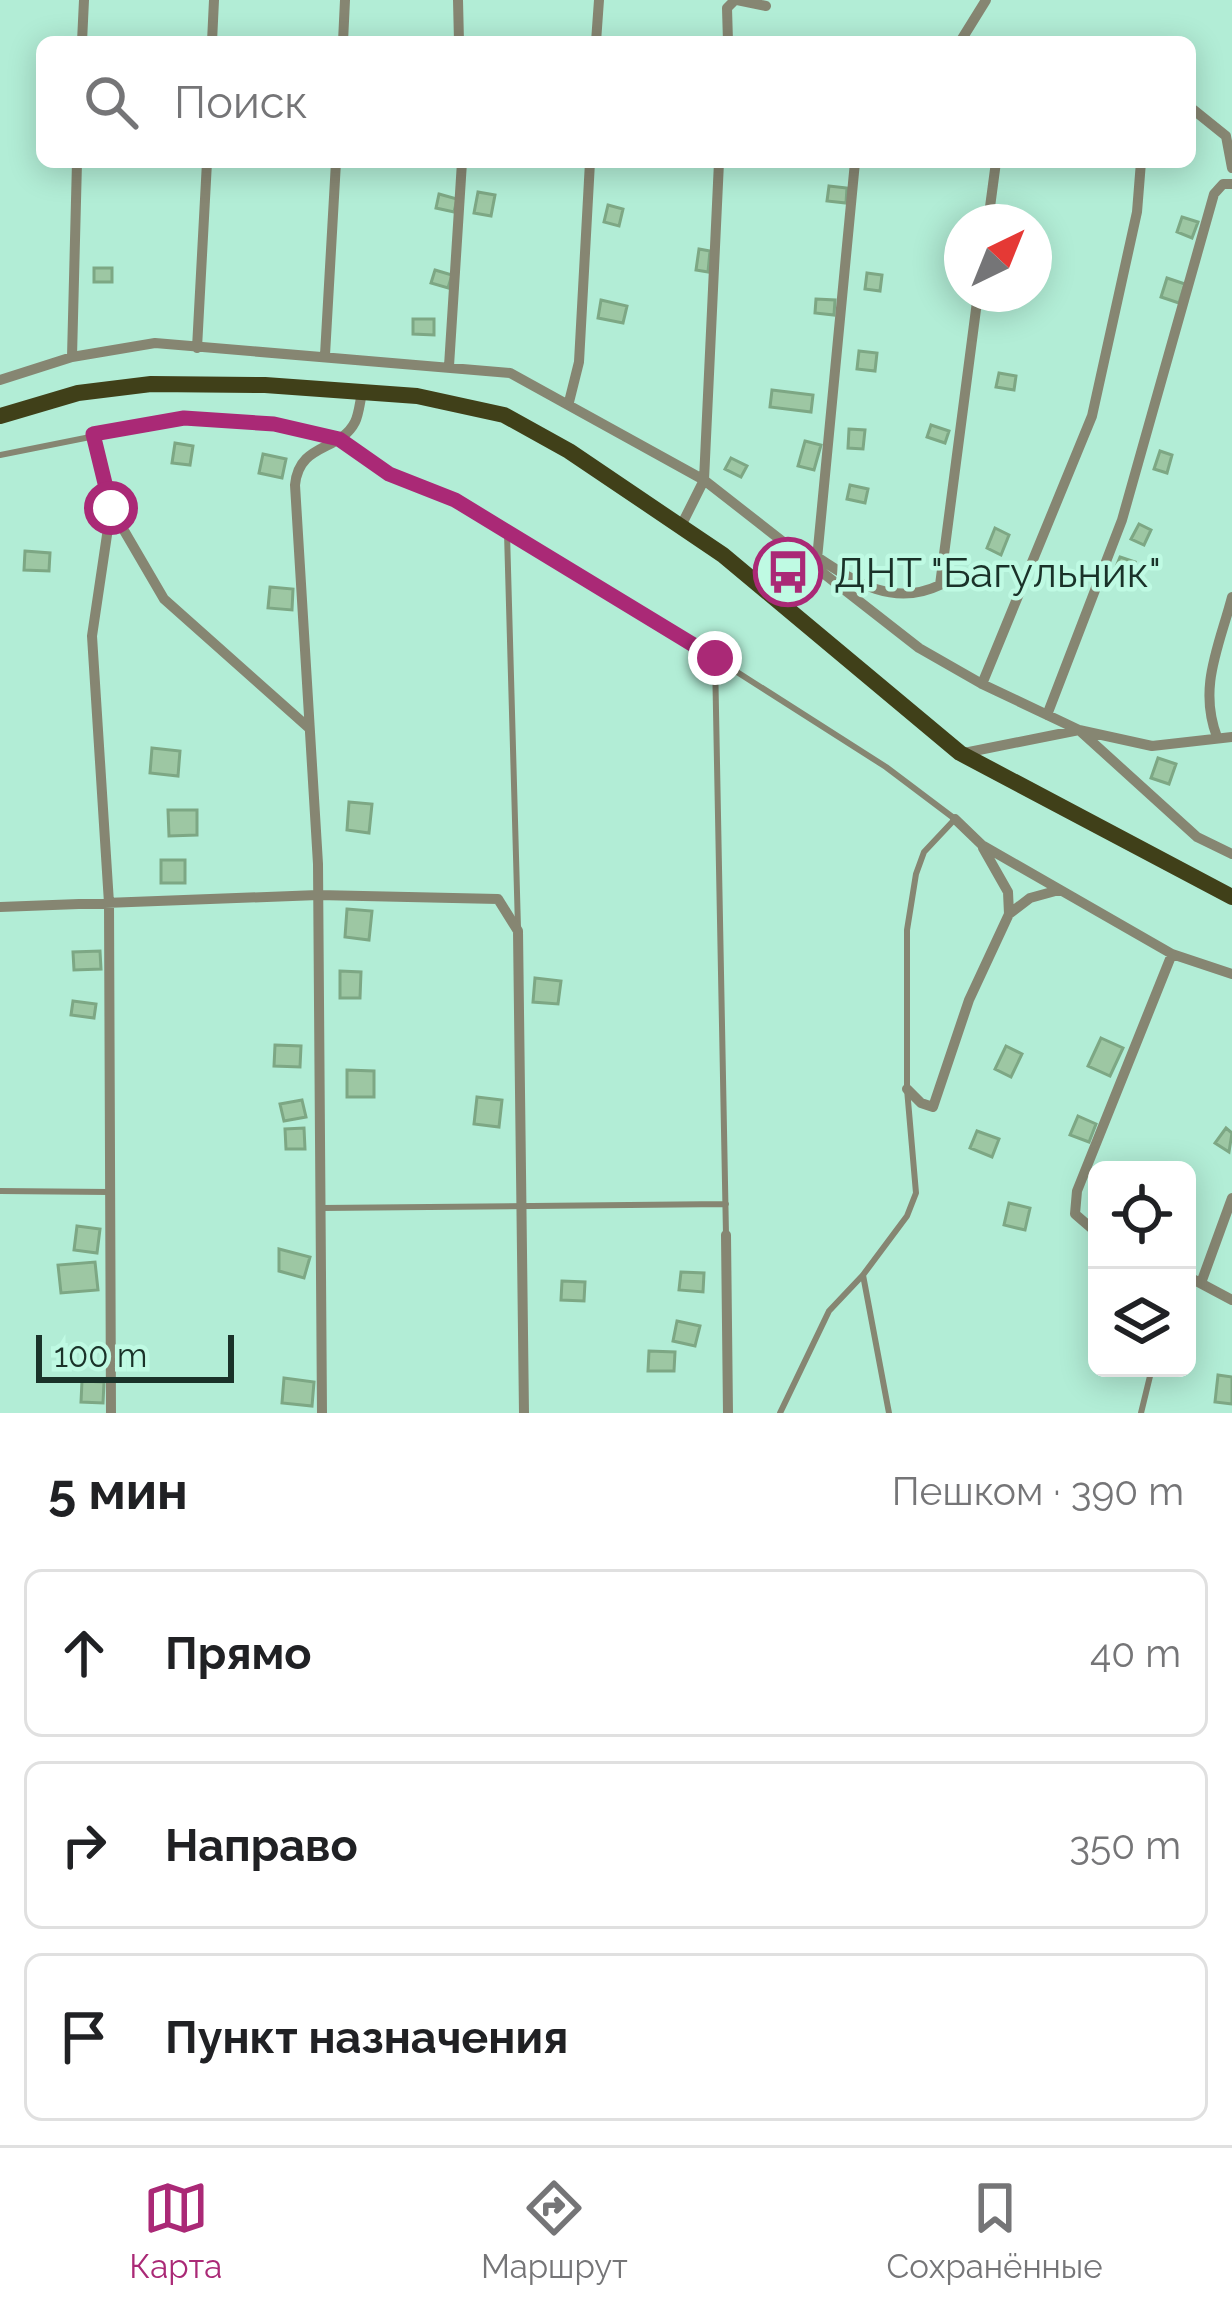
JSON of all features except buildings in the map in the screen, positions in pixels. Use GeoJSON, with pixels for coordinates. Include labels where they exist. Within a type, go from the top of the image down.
{"type":"FeatureCollection","features":[{"type":"Feature","properties":{"kind":"main road"},"geometry":{"type":"LineString","coordinates":[[0,416],[78,393],[152,384],[362,392],[446,400],[504,416],[569,451],[752,577],[927,730],[960,753],[1232,897]]}},
{"type":"Feature","properties":{"kind":"street"},"geometry":{"type":"LineString","coordinates":[[82,36],[84,0]]}},
{"type":"Feature","properties":{"kind":"street"},"geometry":{"type":"LineString","coordinates":[[212,36],[214,0]]}},
{"type":"Feature","properties":{"kind":"street"},"geometry":{"type":"LineString","coordinates":[[343,36],[345,0]]}},
{"type":"Feature","properties":{"kind":"street"},"geometry":{"type":"LineString","coordinates":[[458,0],[459,36]]}},
{"type":"Feature","properties":{"kind":"street"},"geometry":{"type":"LineString","coordinates":[[596,36],[599,0]]}},
{"type":"Feature","properties":{"kind":"street"},"geometry":{"type":"LineString","coordinates":[[728,36],[727,8],[736,0],[766,6]]}},
{"type":"Feature","properties":{"kind":"street"},"geometry":{"type":"LineString","coordinates":[[964,36],[986,0]]}},
{"type":"Feature","properties":{"kind":"street"},"geometry":{"type":"LineString","coordinates":[[1196,111],[1226,136],[1232,168]]}},
{"type":"Feature","properties":{"kind":"street"},"geometry":{"type":"LineString","coordinates":[[72,357],[77,168]]}},
{"type":"Feature","properties":{"kind":"street"},"geometry":{"type":"LineString","coordinates":[[197,348],[207,168]]}},
{"type":"Feature","properties":{"kind":"street"},"geometry":{"type":"LineString","coordinates":[[325,356],[336,168]]}},
{"type":"Feature","properties":{"kind":"street"},"geometry":{"type":"LineString","coordinates":[[449,366],[462,168]]}},
{"type":"Feature","properties":{"kind":"street"},"geometry":{"type":"LineString","coordinates":[[569,402],[578,362],[590,168]]}},
{"type":"Feature","properties":{"kind":"street"},"geometry":{"type":"LineString","coordinates":[[681,526],[704,480],[719,168]]}},
{"type":"Feature","properties":{"kind":"street"},"geometry":{"type":"LineString","coordinates":[[817,563],[854,168]]}},
{"type":"Feature","properties":{"kind":"street"},"geometry":{"type":"LineString","coordinates":[[990,204],[995,168]]}},
{"type":"Feature","properties":{"kind":"street"},"geometry":{"type":"LineString","coordinates":[[982,685],[1092,416],[1137,212],[1141,168]]}},
{"type":"Feature","properties":{"kind":"street"},"geometry":{"type":"LineString","coordinates":[[1047,715],[1122,520],[1214,194],[1222,184],[1232,184]]}},
{"type":"Feature","properties":{"kind":"street"},"geometry":{"type":"LineString","coordinates":[[817,563],[894,596],[940,585],[976,312]]}},
{"type":"Feature","properties":{"kind":"street"},"geometry":{"type":"LineString","coordinates":[[0,380],[72,357],[154,343],[510,373],[704,480],[817,563],[919,648],[982,685],[1079,730],[1152,746],[1232,737]]}},
{"type":"Feature","properties":{"kind":"street"},"geometry":{"type":"LineString","coordinates":[[322,1413],[318,895],[295,485],[296,470],[315,450],[339,439],[355,424],[362,392]]}},
{"type":"Feature","properties":{"kind":"street"},"geometry":{"type":"LineString","coordinates":[[93,434],[111,508],[164,598],[309,728]]}},
{"type":"Feature","properties":{"kind":"street"},"geometry":{"type":"LineString","coordinates":[[111,508],[92,636],[109,903],[111,1413]]}},
{"type":"Feature","properties":{"kind":"street"},"geometry":{"type":"LineString","coordinates":[[1217,736],[1207,711],[1207,692],[1232,597]]}},
{"type":"Feature","properties":{"kind":"street"},"geometry":{"type":"LineString","coordinates":[[960,753],[1079,730]]}},
{"type":"Feature","properties":{"kind":"street"},"geometry":{"type":"LineString","coordinates":[[1079,730],[1197,837],[1232,854]]}},
{"type":"Feature","properties":{"kind":"street"},"geometry":{"type":"LineString","coordinates":[[955,819],[982,845],[1172,953],[1232,974]]}},
{"type":"Feature","properties":{"kind":"street"},"geometry":{"type":"LineString","coordinates":[[908,1089],[921,1103],[933,1107],[969,1000],[1009,914],[1008,892],[982,845]]}},
{"type":"Feature","properties":{"kind":"street"},"geometry":{"type":"LineString","coordinates":[[1009,914],[1030,898],[1060,890]]}},
{"type":"Feature","properties":{"kind":"street"},"geometry":{"type":"LineString","coordinates":[[0,907],[318,895],[498,899],[518,931],[524,1413]]}},
{"type":"Feature","properties":{"kind":"street"},"geometry":{"type":"LineString","coordinates":[[1089,1161],[1172,953]]}},
{"type":"Feature","properties":{"kind":"street"},"geometry":{"type":"LineString","coordinates":[[1088,1163],[1077,1191],[1076,1214],[1088,1225]]}},
{"type":"Feature","properties":{"kind":"street"},"geometry":{"type":"LineString","coordinates":[[1201,1283],[1232,1198]]}},
{"type":"Feature","properties":{"kind":"street"},"geometry":{"type":"LineString","coordinates":[[726,1234],[728,1413]]}},
{"type":"Feature","properties":{"kind":"street"},"geometry":{"type":"LineString","coordinates":[[1196,1280],[1232,1300]]}},
{"type":"Feature","properties":{"kind":"lane"},"geometry":{"type":"LineString","coordinates":[[0,455],[184,418],[274,424],[339,439],[389,474],[455,500],[715,658],[869,756],[955,819],[924,852],[907,930],[908,1089],[916,1193],[907,1216],[863,1275],[829,1310],[780,1413]]}},
{"type":"Feature","properties":{"kind":"lane"},"geometry":{"type":"LineString","coordinates":[[507,531],[518,931]]}},
{"type":"Feature","properties":{"kind":"lane"},"geometry":{"type":"LineString","coordinates":[[715,658],[726,1234]]}},
{"type":"Feature","properties":{"kind":"lane"},"geometry":{"type":"LineString","coordinates":[[0,1191],[110,1192]]}},
{"type":"Feature","properties":{"kind":"lane"},"geometry":{"type":"LineString","coordinates":[[320,1208],[725,1204]]}},
{"type":"Feature","properties":{"kind":"lane"},"geometry":{"type":"LineString","coordinates":[[863,1275],[889,1413]]}},
{"type":"Feature","properties":{"kind":"lane"},"geometry":{"type":"LineString","coordinates":[[1141,1413],[1150,1377]]}},
{"type":"Feature","properties":{"kind":"place","name":"ДНТ \"Багульник\""},"geometry":{"type":"Point","coordinates":[788,572]}},
{"type":"Feature","properties":{"kind":"route"},"geometry":{"type":"LineString","coordinates":[[111,508],[93,434],[184,418],[274,424],[312,432],[339,439],[389,474],[455,500],[715,658]]}}]}
